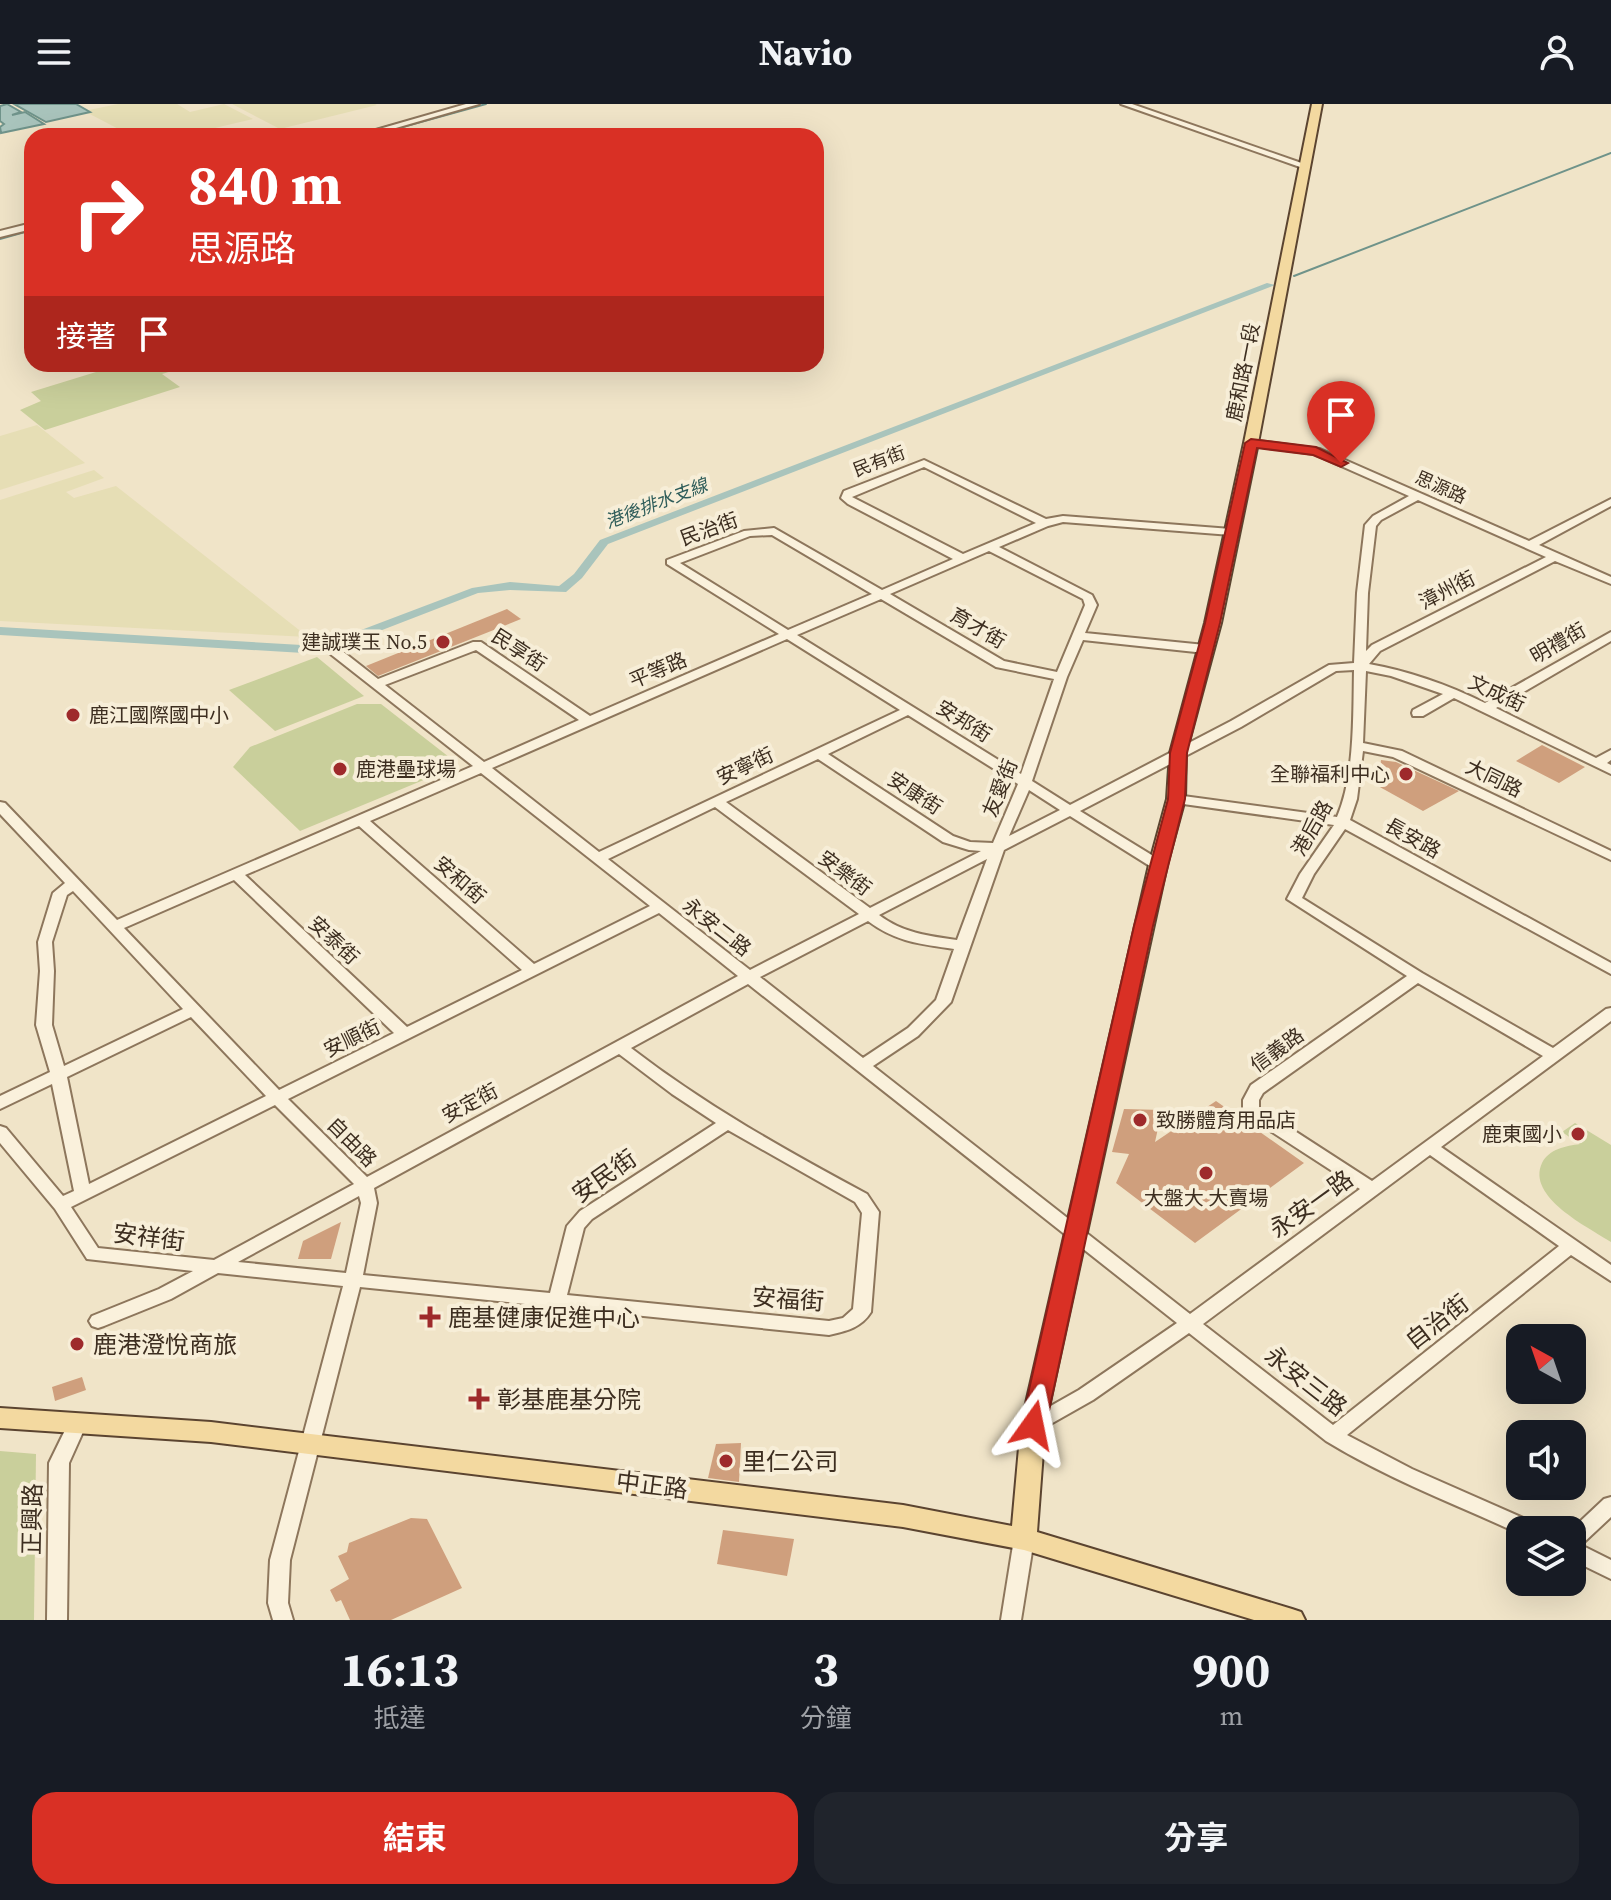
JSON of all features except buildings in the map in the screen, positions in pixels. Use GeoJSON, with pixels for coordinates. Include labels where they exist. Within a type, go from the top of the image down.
{"type":"FeatureCollection","features":[{"type":"Feature","properties":{"kind":"main road","name":"鹿和路一段"},"geometry":{"type":"LineString","coordinates":[[1024,1539],[1033,1425],[1074,1232],[1176,799],[1178,753],[1205,649],[1251,443],[1317,104]]}},
{"type":"Feature","properties":{"kind":"main road","name":"中正路"},"geometry":{"type":"LineString","coordinates":[[0,1418],[211,1432],[903,1516],[1024,1539],[1292,1620]]}},
{"type":"Feature","properties":{"kind":"street"},"geometry":{"type":"LineString","coordinates":[[388,128],[475,104]]}},
{"type":"Feature","properties":{"kind":"street"},"geometry":{"type":"LineString","coordinates":[[1125,104],[1303,165]]}},
{"type":"Feature","properties":{"kind":"street"},"geometry":{"type":"LineString","coordinates":[[0,234],[24,228]]}},
{"type":"Feature","properties":{"kind":"street","name":"思源路"},"geometry":{"type":"LineString","coordinates":[[1251,443],[1316,451],[1611,581]]}},
{"type":"Feature","properties":{"kind":"street","name":"民有街"},"geometry":{"type":"LineString","coordinates":[[961,558],[852,502],[846,498],[848,493],[924,463],[1045,523]]}},
{"type":"Feature","properties":{"kind":"street","name":"港后路"},"geometry":{"type":"LineString","coordinates":[[1417,496],[1377,518],[1371,525],[1364,586],[1357,746],[1350,801],[1343,822],[1294,899],[1417,976],[1555,1056]]}},
{"type":"Feature","properties":{"kind":"street"},"geometry":{"type":"LineString","coordinates":[[1528,546],[1611,502]]}},
{"type":"Feature","properties":{"kind":"street","name":"平等路"},"geometry":{"type":"LineString","coordinates":[[114,927],[1045,523],[1063,519],[1231,533]]}},
{"type":"Feature","properties":{"kind":"street","name":"民治街"},"geometry":{"type":"LineString","coordinates":[[789,635],[671,562],[748,533],[768,530],[882,595]]}},
{"type":"Feature","properties":{"kind":"street","name":"友愛街"},"geometry":{"type":"LineString","coordinates":[[862,1066],[913,1032],[943,1002],[1061,677],[1091,605],[1088,597],[989,547]]}},
{"type":"Feature","properties":{"kind":"street","name":"漳州街"},"geometry":{"type":"LineString","coordinates":[[1362,664],[1376,648],[1554,557]]}},
{"type":"Feature","properties":{"kind":"street","name":"育才街"},"geometry":{"type":"LineString","coordinates":[[882,595],[1000,664],[1061,677]]}},
{"type":"Feature","properties":{"kind":"street","name":"安邦街"},"geometry":{"type":"LineString","coordinates":[[789,635],[1158,865]]}},
{"type":"Feature","properties":{"kind":"street"},"geometry":{"type":"LineString","coordinates":[[1080,636],[1205,649]]}},
{"type":"Feature","properties":{"kind":"street","name":"明禮街"},"geometry":{"type":"LineString","coordinates":[[1484,709],[1611,636]]}},
{"type":"Feature","properties":{"kind":"street","name":"永安二路"},"geometry":{"type":"LineString","coordinates":[[323,642],[1074,1232]]}},
{"type":"Feature","properties":{"kind":"street","name":"民享街"},"geometry":{"type":"LineString","coordinates":[[376,684],[477,645],[589,721]]}},
{"type":"Feature","properties":{"kind":"street","name":"安定街"},"geometry":{"type":"LineString","coordinates":[[98,1321],[165,1294],[749,977],[1178,753],[1333,668],[1349,663],[1362,664]]}},
{"type":"Feature","properties":{"kind":"street","name":"文成街"},"geometry":{"type":"LineString","coordinates":[[1362,664],[1415,677],[1611,770]]}},
{"type":"Feature","properties":{"kind":"street"},"geometry":{"type":"LineString","coordinates":[[1418,713],[1453,694]]}},
{"type":"Feature","properties":{"kind":"street","name":"安寧街"},"geometry":{"type":"LineString","coordinates":[[598,858],[909,710]]}},
{"type":"Feature","properties":{"kind":"street","name":"大同路"},"geometry":{"type":"LineString","coordinates":[[1357,746],[1397,754],[1611,856]]}},
{"type":"Feature","properties":{"kind":"street","name":"安康街"},"geometry":{"type":"LineString","coordinates":[[818,753],[948,839],[969,846],[998,847]]}},
{"type":"Feature","properties":{"kind":"street"},"geometry":{"type":"LineString","coordinates":[[1597,763],[1611,754]]}},
{"type":"Feature","properties":{"kind":"street","name":"長安路"},"geometry":{"type":"LineString","coordinates":[[1176,799],[1343,822],[1611,969]]}},
{"type":"Feature","properties":{"kind":"street","name":"安樂街"},"geometry":{"type":"LineString","coordinates":[[717,802],[868,915],[906,937],[963,946]]}},
{"type":"Feature","properties":{"kind":"street","name":"自由路"},"geometry":{"type":"LineString","coordinates":[[0,806],[277,1098],[365,1185],[369,1203],[353,1282],[280,1560],[278,1603],[283,1620]]}},
{"type":"Feature","properties":{"kind":"street","name":"安和街"},"geometry":{"type":"LineString","coordinates":[[361,820],[533,971]]}},
{"type":"Feature","properties":{"kind":"street","name":"安泰街"},"geometry":{"type":"LineString","coordinates":[[236,874],[405,1034]]}},
{"type":"Feature","properties":{"kind":"street"},"geometry":{"type":"LineString","coordinates":[[73,884],[60,893],[45,942],[44,1025],[58,1073],[83,1194]]}},
{"type":"Feature","properties":{"kind":"street","name":"安順街"},"geometry":{"type":"LineString","coordinates":[[61,1205],[660,907]]}},
{"type":"Feature","properties":{"kind":"street","name":"信義路"},"geometry":{"type":"LineString","coordinates":[[1372,1189],[1261,1117],[1251,1109],[1251,1100],[1257,1089],[1417,976]]}},
{"type":"Feature","properties":{"kind":"street"},"geometry":{"type":"LineString","coordinates":[[0,1103],[193,1010]]}},
{"type":"Feature","properties":{"kind":"street","name":"永安一路"},"geometry":{"type":"LineString","coordinates":[[1033,1425],[1086,1395],[1192,1322],[1611,1013]]}},
{"type":"Feature","properties":{"kind":"street","name":"安福街"},"geometry":{"type":"LineString","coordinates":[[353,1282],[829,1328],[849,1323],[862,1312],[871,1212],[861,1198],[726,1124],[664,1083],[620,1047]]}},
{"type":"Feature","properties":{"kind":"street","name":"安民街"},"geometry":{"type":"LineString","coordinates":[[556,1302],[576,1226],[586,1215],[726,1124]]}},
{"type":"Feature","properties":{"kind":"street","name":"安祥街"},"geometry":{"type":"LineString","coordinates":[[0,1132],[61,1205],[93,1254],[353,1282]]}},
{"type":"Feature","properties":{"kind":"street"},"geometry":{"type":"LineString","coordinates":[[1430,1147],[1611,1274]]}},
{"type":"Feature","properties":{"kind":"street","name":"永安三路"},"geometry":{"type":"LineString","coordinates":[[1074,1232],[1333,1436],[1373,1461],[1506,1519]]}},
{"type":"Feature","properties":{"kind":"street","name":"自治街"},"geometry":{"type":"LineString","coordinates":[[1333,1436],[1571,1246]]}},
{"type":"Feature","properties":{"kind":"street","name":"正興路"},"geometry":{"type":"LineString","coordinates":[[57,1620],[59,1463],[78,1423]]}},
{"type":"Feature","properties":{"kind":"street"},"geometry":{"type":"LineString","coordinates":[[1586,1528],[1611,1505]]}},
{"type":"Feature","properties":{"kind":"street"},"geometry":{"type":"LineString","coordinates":[[1011,1620],[1024,1539]]}},
{"type":"Feature","properties":{"kind":"street"},"geometry":{"type":"LineString","coordinates":[[1586,1557],[1611,1570]]}},
{"type":"Feature","properties":{"kind":"shaded area"},"geometry":{"type":"Polygon","coordinates":[[[118,104],[177,104],[190,112],[224,104],[253,119],[215,128],[117,128],[84,111],[118,104]]]}},
{"type":"Feature","properties":{"kind":"shaded area"},"geometry":{"type":"Polygon","coordinates":[[[232,104],[377,105],[284,128],[278,128],[232,104]]]}},
{"type":"Feature","properties":{"kind":"shaded area"},"geometry":{"type":"Polygon","coordinates":[[[37,425],[85,463],[0,490],[0,436],[37,425]]]}},
{"type":"Feature","properties":{"kind":"shaded area"},"geometry":{"type":"Polygon","coordinates":[[[94,470],[104,478],[66,492],[74,498],[116,486],[308,637],[0,621],[0,500],[94,470]]]}},
{"type":"Feature","properties":{"kind":"green space"},"geometry":{"type":"Polygon","coordinates":[[[96,372],[169,372],[162,374],[180,387],[45,430],[20,410],[41,401],[31,392],[96,372]]]}},
{"type":"Feature","properties":{"kind":"green space"},"geometry":{"type":"Polygon","coordinates":[[[317,657],[364,696],[275,731],[229,690],[317,657]]]}},
{"type":"Feature","properties":{"kind":"green space","name":"鹿港壘球場"},"geometry":{"type":"Polygon","coordinates":[[[357,704],[381,704],[449,757],[443,772],[300,831],[233,767],[250,747],[357,704]]]}},
{"type":"Feature","properties":{"kind":"green space"},"geometry":{"type":"Polygon","coordinates":[[[1575,1123],[1611,1145],[1611,1242],[1562,1210],[1543,1188],[1539,1176],[1542,1163],[1549,1154],[1580,1144],[1562,1132],[1575,1123]]]}},
{"type":"Feature","properties":{"kind":"green space"},"geometry":{"type":"Polygon","coordinates":[[[0,1451],[36,1454],[34,1620],[0,1620],[0,1451]]]}},
{"type":"Feature","properties":{"kind":"water"},"geometry":{"type":"Polygon","coordinates":[[[7,104],[21,112],[12,115],[25,112],[44,124],[1,133],[0,127],[4,124],[0,121],[0,106],[7,104]]]}},
{"type":"Feature","properties":{"kind":"water"},"geometry":{"type":"Polygon","coordinates":[[[14,104],[76,104],[90,112],[46,122],[14,104]]]}},
{"type":"Feature","properties":{"kind":"waterway"},"geometry":{"type":"LineString","coordinates":[[399,128],[486,104]]}},
{"type":"Feature","properties":{"kind":"waterway"},"geometry":{"type":"LineString","coordinates":[[381,128],[442,111]]}},
{"type":"Feature","properties":{"kind":"waterway"},"geometry":{"type":"LineString","coordinates":[[1294,276],[1611,153]]}},
{"type":"Feature","properties":{"kind":"waterway"},"geometry":{"type":"LineString","coordinates":[[0,239],[24,232]]}},
{"type":"Feature","properties":{"kind":"waterway","name":"港後排水支線"},"geometry":{"type":"LineString","coordinates":[[0,631],[320,650],[476,590],[510,586],[562,590],[578,576],[604,542],[1270,285]]}},
{"type":"Feature","properties":{"kind":"place","name":"建誠璞玉 No.5"},"geometry":{"type":"Point","coordinates":[443,642]}},
{"type":"Feature","properties":{"kind":"place","name":"鹿江國際國中小"},"geometry":{"type":"Point","coordinates":[73,715]}},
{"type":"Feature","properties":{"kind":"place","name":"鹿港壘球場"},"geometry":{"type":"Point","coordinates":[340,769]}},
{"type":"Feature","properties":{"kind":"place","name":"全聯福利中心"},"geometry":{"type":"Point","coordinates":[1406,774]}},
{"type":"Feature","properties":{"kind":"place","name":"致勝體育用品店"},"geometry":{"type":"Point","coordinates":[1140,1120]}},
{"type":"Feature","properties":{"kind":"place","name":"鹿東國小"},"geometry":{"type":"Point","coordinates":[1578,1134]}},
{"type":"Feature","properties":{"kind":"place","name":"大盤大 大賣場"},"geometry":{"type":"Point","coordinates":[1206,1173]}},
{"type":"Feature","properties":{"kind":"place","name":"鹿基健康促進中心"},"geometry":{"type":"Point","coordinates":[430,1317]}},
{"type":"Feature","properties":{"kind":"place","name":"鹿港澄悅商旅"},"geometry":{"type":"Point","coordinates":[77,1344]}},
{"type":"Feature","properties":{"kind":"place","name":"彰基鹿基分院"},"geometry":{"type":"Point","coordinates":[479,1399]}},
{"type":"Feature","properties":{"kind":"place","name":"里仁公司"},"geometry":{"type":"Point","coordinates":[726,1461]}},
{"type":"Feature","properties":{"kind":"route"},"geometry":{"type":"LineString","coordinates":[[1033,1425],[1074,1232],[1176,799],[1178,753],[1213,623],[1251,443],[1316,451],[1341,463]]}}]}
